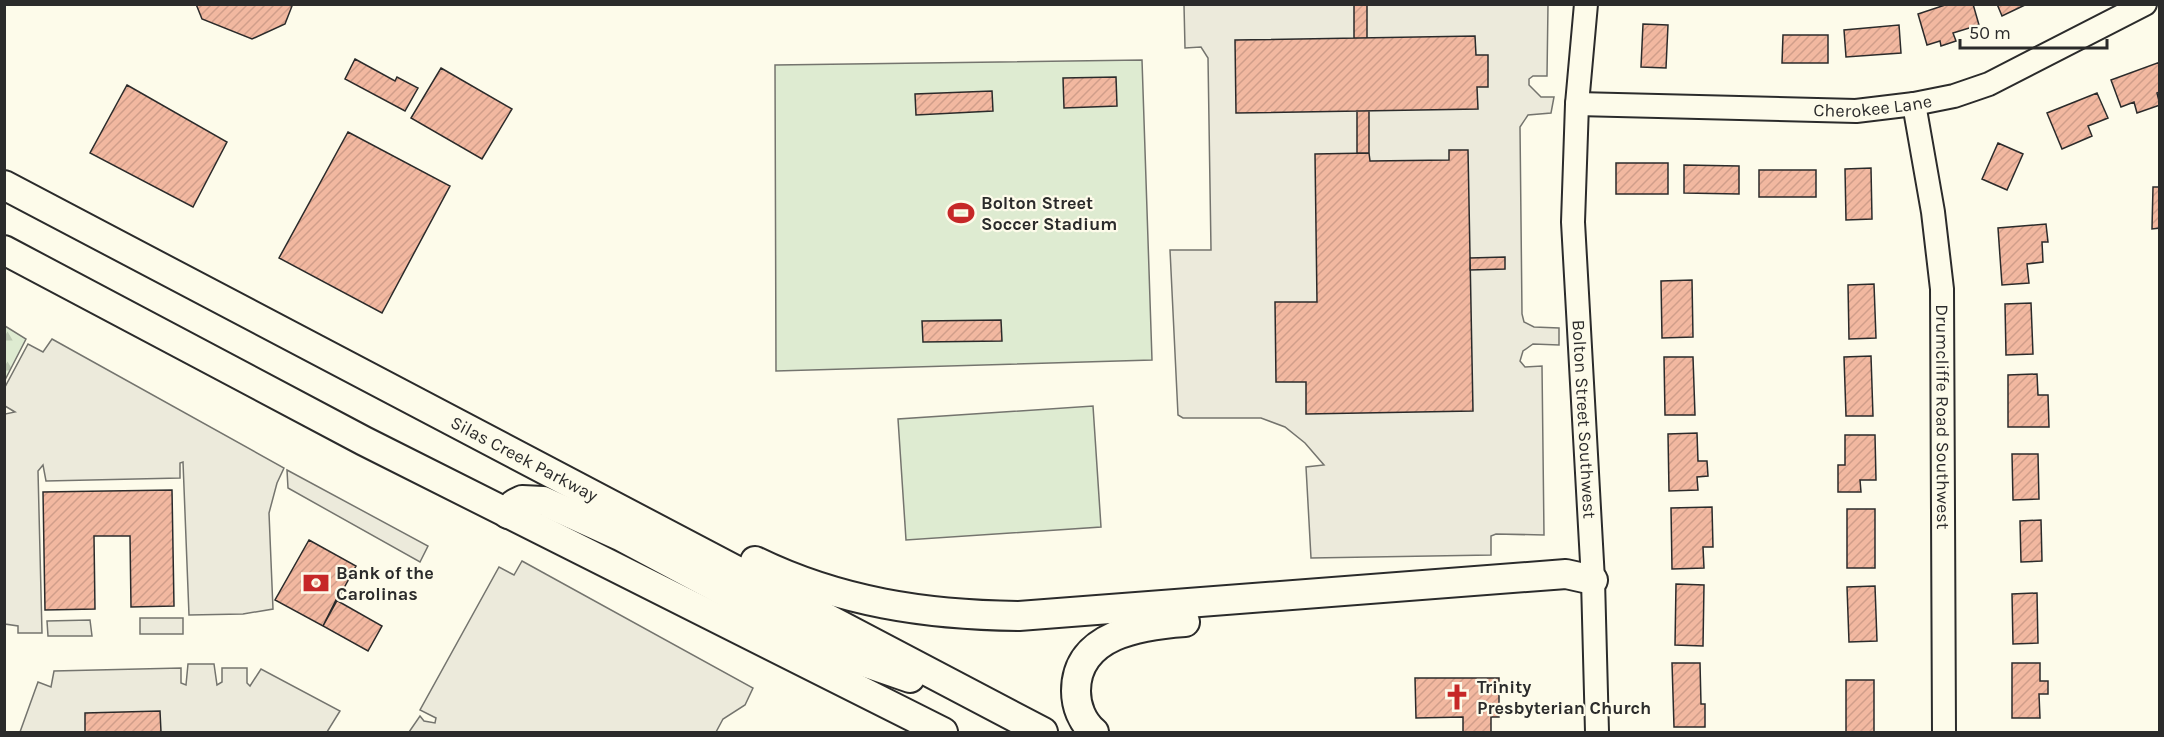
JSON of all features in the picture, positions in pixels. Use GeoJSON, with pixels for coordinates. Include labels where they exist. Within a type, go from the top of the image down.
{"type":"FeatureCollection","features":[{"type":"Feature","properties":{"kind":"main road","name":"Silas Creek Parkway"},"geometry":{"type":"LineString","coordinates":[[4,185],[1043,732]]}},
{"type":"Feature","properties":{"kind":"main road"},"geometry":{"type":"LineString","coordinates":[[4,250],[364,441],[943,732]]}},
{"type":"Feature","properties":{"kind":"main road"},"geometry":{"type":"LineString","coordinates":[[597,497],[691,529],[776,571],[844,597],[891,607],[968,615],[1030,615],[1566,574],[1593,580]]}},
{"type":"Feature","properties":{"kind":"main road"},"geometry":{"type":"LineString","coordinates":[[508,514],[514,504],[522,500],[543,501],[620,536],[855,659],[901,676],[956,687]]}},
{"type":"Feature","properties":{"kind":"main road"},"geometry":{"type":"LineString","coordinates":[[1094,732],[1082,716],[1078,705],[1076,684],[1078,674],[1095,649],[1110,638],[1128,630],[1174,623],[1566,590],[1593,580]]}},
{"type":"Feature","properties":{"kind":"main road"},"geometry":{"type":"LineString","coordinates":[[872,698],[911,732]]}},
{"type":"Feature","properties":{"kind":"street","name":"Bolton Street Southwest"},"geometry":{"type":"LineString","coordinates":[[1586,4],[1577,104],[1573,222],[1593,580],[1597,732]]}},
{"type":"Feature","properties":{"kind":"street","name":"Cherokee Lane"},"geometry":{"type":"LineString","coordinates":[[1577,104],[1857,111],[1914,104],[1954,96],[1989,84],[2145,4]]}},
{"type":"Feature","properties":{"kind":"street","name":"Drumcliffe Road Southwest"},"geometry":{"type":"LineString","coordinates":[[1914,104],[1933,212],[1942,289],[1944,732]]}},
{"type":"Feature","properties":{"kind":"green space","name":"Bolton Street Soccer Stadium"},"geometry":{"type":"Polygon","coordinates":[[[1142,60],[1152,360],[776,371],[775,65],[1142,60]]]}},
{"type":"Feature","properties":{"kind":"green space"},"geometry":{"type":"Polygon","coordinates":[[[5,326],[26,339],[5,380],[5,326]]]}},
{"type":"Feature","properties":{"kind":"green space"},"geometry":{"type":"Polygon","coordinates":[[[1093,406],[1101,527],[906,540],[898,419],[1093,406]]]}},
{"type":"Feature","properties":{"kind":"shaded area"},"geometry":{"type":"Polygon","coordinates":[[[1184,5],[1548,5],[1547,76],[1533,76],[1529,79],[1529,85],[1541,97],[1554,97],[1551,113],[1528,115],[1520,127],[1522,314],[1524,322],[1534,327],[1559,328],[1559,345],[1533,344],[1523,351],[1520,361],[1525,367],[1542,366],[1544,535],[1496,534],[1491,536],[1491,555],[1311,558],[1306,467],[1324,465],[1305,443],[1285,427],[1261,418],[1183,418],[1178,415],[1170,250],[1211,250],[1208,58],[1201,47],[1185,48],[1184,5]]]}},
{"type":"Feature","properties":{"kind":"shaded area"},"geometry":{"type":"Polygon","coordinates":[[[52,339],[284,468],[277,483],[269,513],[273,609],[243,614],[189,615],[183,462],[180,463],[180,478],[46,481],[43,465],[38,471],[42,633],[18,633],[18,626],[5,624],[5,414],[15,412],[5,406],[5,387],[28,344],[43,352],[52,339]]]}},
{"type":"Feature","properties":{"kind":"shaded area"},"geometry":{"type":"Polygon","coordinates":[[[287,470],[428,546],[420,562],[288,488],[287,470]]]}},
{"type":"Feature","properties":{"kind":"shaded area"},"geometry":{"type":"Polygon","coordinates":[[[522,561],[753,688],[745,705],[723,719],[716,732],[409,732],[420,716],[424,721],[435,723],[436,718],[420,710],[499,567],[514,575],[522,561]]]}},
{"type":"Feature","properties":{"kind":"shaded area"},"geometry":{"type":"Polygon","coordinates":[[[140,618],[183,618],[183,634],[140,634],[140,618]]]}},
{"type":"Feature","properties":{"kind":"shaded area"},"geometry":{"type":"Polygon","coordinates":[[[90,620],[92,636],[48,636],[47,621],[90,620]]]}},
{"type":"Feature","properties":{"kind":"shaded area"},"geometry":{"type":"Polygon","coordinates":[[[188,664],[214,664],[217,685],[222,682],[222,668],[247,668],[247,683],[250,686],[261,669],[340,711],[327,732],[20,732],[38,682],[51,687],[54,671],[181,668],[181,683],[186,685],[188,664]]]}},
{"type":"Feature","properties":{"kind":"building"},"geometry":{"type":"Polygon","coordinates":[[[196,4],[286,4],[292,6],[285,24],[252,39],[202,19],[196,4]]]}},
{"type":"Feature","properties":{"kind":"building"},"geometry":{"type":"Polygon","coordinates":[[[1354,4],[1367,4],[1367,38],[1354,38],[1354,4]]]}},
{"type":"Feature","properties":{"kind":"building"},"geometry":{"type":"Polygon","coordinates":[[[1948,4],[1973,4],[1979,25],[1953,33],[1956,41],[1941,46],[1940,41],[1927,45],[1918,14],[1948,4]]]}},
{"type":"Feature","properties":{"kind":"building"},"geometry":{"type":"Polygon","coordinates":[[[1997,4],[2027,4],[2002,16],[1997,4]]]}},
{"type":"Feature","properties":{"kind":"building"},"geometry":{"type":"Polygon","coordinates":[[[1643,24],[1668,25],[1666,68],[1641,67],[1643,24]]]}},
{"type":"Feature","properties":{"kind":"building"},"geometry":{"type":"Polygon","coordinates":[[[1899,25],[1901,53],[1846,57],[1844,30],[1899,25]]]}},
{"type":"Feature","properties":{"kind":"building"},"geometry":{"type":"Polygon","coordinates":[[[1783,35],[1828,35],[1828,63],[1782,63],[1783,35]]]}},
{"type":"Feature","properties":{"kind":"building"},"geometry":{"type":"Polygon","coordinates":[[[1475,36],[1476,55],[1488,55],[1488,87],[1477,87],[1478,109],[1236,113],[1235,40],[1475,36]]]}},
{"type":"Feature","properties":{"kind":"building"},"geometry":{"type":"Polygon","coordinates":[[[355,59],[395,81],[397,77],[418,88],[405,111],[345,79],[355,59]]]}},
{"type":"Feature","properties":{"kind":"building"},"geometry":{"type":"Polygon","coordinates":[[[2160,62],[2160,92],[2157,93],[2160,105],[2137,113],[2134,102],[2121,107],[2111,80],[2160,62]]]}},
{"type":"Feature","properties":{"kind":"building"},"geometry":{"type":"Polygon","coordinates":[[[441,68],[512,109],[482,159],[411,118],[441,68]]]}},
{"type":"Feature","properties":{"kind":"building"},"geometry":{"type":"Polygon","coordinates":[[[1116,77],[1117,106],[1064,108],[1063,78],[1116,77]]]}},
{"type":"Feature","properties":{"kind":"building"},"geometry":{"type":"Polygon","coordinates":[[[127,85],[227,142],[193,207],[90,153],[127,85]]]}},
{"type":"Feature","properties":{"kind":"building"},"geometry":{"type":"Polygon","coordinates":[[[992,91],[993,111],[916,115],[915,94],[992,91]]]}},
{"type":"Feature","properties":{"kind":"building"},"geometry":{"type":"Polygon","coordinates":[[[2097,93],[2108,118],[2088,126],[2092,136],[2062,149],[2047,113],[2097,93]]]}},
{"type":"Feature","properties":{"kind":"building"},"geometry":{"type":"Polygon","coordinates":[[[1357,111],[1369,111],[1369,153],[1357,153],[1357,111]]]}},
{"type":"Feature","properties":{"kind":"building"},"geometry":{"type":"Polygon","coordinates":[[[348,132],[450,186],[382,313],[279,258],[348,132]]]}},
{"type":"Feature","properties":{"kind":"building"},"geometry":{"type":"Polygon","coordinates":[[[1998,143],[2023,154],[2007,190],[1982,179],[1998,143]]]}},
{"type":"Feature","properties":{"kind":"building"},"geometry":{"type":"Polygon","coordinates":[[[1449,150],[1468,150],[1473,411],[1306,414],[1306,382],[1276,382],[1275,302],[1317,302],[1315,154],[1369,153],[1370,161],[1449,160],[1449,150]]]}},
{"type":"Feature","properties":{"kind":"building"},"geometry":{"type":"Polygon","coordinates":[[[1616,163],[1668,163],[1668,194],[1616,194],[1616,163]]]}},
{"type":"Feature","properties":{"kind":"building"},"geometry":{"type":"Polygon","coordinates":[[[1684,165],[1739,166],[1739,194],[1684,193],[1684,165]]]}},
{"type":"Feature","properties":{"kind":"building"},"geometry":{"type":"Polygon","coordinates":[[[1871,168],[1872,219],[1846,220],[1845,169],[1871,168]]]}},
{"type":"Feature","properties":{"kind":"building"},"geometry":{"type":"Polygon","coordinates":[[[1759,170],[1816,170],[1816,197],[1759,197],[1759,170]]]}},
{"type":"Feature","properties":{"kind":"building"},"geometry":{"type":"Polygon","coordinates":[[[2153,187],[2160,187],[2160,228],[2152,229],[2153,187]]]}},
{"type":"Feature","properties":{"kind":"building"},"geometry":{"type":"Polygon","coordinates":[[[2046,224],[2048,242],[2042,242],[2043,262],[2027,264],[2029,283],[2002,285],[1998,228],[2046,224]]]}},
{"type":"Feature","properties":{"kind":"building"},"geometry":{"type":"Polygon","coordinates":[[[1505,257],[1505,269],[1470,270],[1470,258],[1505,257]]]}},
{"type":"Feature","properties":{"kind":"building"},"geometry":{"type":"Polygon","coordinates":[[[1692,280],[1693,337],[1662,338],[1661,281],[1692,280]]]}},
{"type":"Feature","properties":{"kind":"building"},"geometry":{"type":"Polygon","coordinates":[[[1874,284],[1876,338],[1849,339],[1848,285],[1874,284]]]}},
{"type":"Feature","properties":{"kind":"building"},"geometry":{"type":"Polygon","coordinates":[[[2031,303],[2033,354],[2006,355],[2005,304],[2031,303]]]}},
{"type":"Feature","properties":{"kind":"building"},"geometry":{"type":"Polygon","coordinates":[[[1001,320],[1002,341],[923,342],[922,321],[1001,320]]]}},
{"type":"Feature","properties":{"kind":"building"},"geometry":{"type":"Polygon","coordinates":[[[1871,356],[1873,416],[1846,416],[1844,357],[1871,356]]]}},
{"type":"Feature","properties":{"kind":"building"},"geometry":{"type":"Polygon","coordinates":[[[1664,357],[1693,357],[1695,415],[1665,415],[1664,357]]]}},
{"type":"Feature","properties":{"kind":"building"},"geometry":{"type":"Polygon","coordinates":[[[2037,374],[2038,395],[2048,395],[2049,427],[2008,427],[2008,375],[2037,374]]]}},
{"type":"Feature","properties":{"kind":"building"},"geometry":{"type":"Polygon","coordinates":[[[1697,433],[1698,461],[1707,461],[1708,476],[1697,477],[1698,490],[1669,491],[1668,434],[1697,433]]]}},
{"type":"Feature","properties":{"kind":"building"},"geometry":{"type":"Polygon","coordinates":[[[1845,435],[1875,435],[1876,480],[1860,480],[1861,492],[1838,492],[1838,465],[1845,465],[1845,435]]]}},
{"type":"Feature","properties":{"kind":"building"},"geometry":{"type":"Polygon","coordinates":[[[2012,454],[2038,454],[2039,499],[2013,500],[2012,454]]]}},
{"type":"Feature","properties":{"kind":"building"},"geometry":{"type":"Polygon","coordinates":[[[172,490],[174,606],[131,607],[130,536],[94,536],[95,609],[45,610],[43,492],[172,490]]]}},
{"type":"Feature","properties":{"kind":"building"},"geometry":{"type":"Polygon","coordinates":[[[1712,507],[1713,547],[1703,547],[1704,568],[1672,569],[1671,508],[1712,507]]]}},
{"type":"Feature","properties":{"kind":"building"},"geometry":{"type":"Polygon","coordinates":[[[1847,509],[1875,509],[1875,568],[1847,568],[1847,509]]]}},
{"type":"Feature","properties":{"kind":"building"},"geometry":{"type":"Polygon","coordinates":[[[2041,520],[2042,561],[2021,562],[2020,521],[2041,520]]]}},
{"type":"Feature","properties":{"kind":"building","name":"Bank of the Carolinas"},"geometry":{"type":"Polygon","coordinates":[[[309,540],[356,566],[323,626],[275,600],[309,540]]]}},
{"type":"Feature","properties":{"kind":"building"},"geometry":{"type":"Polygon","coordinates":[[[1676,584],[1704,585],[1703,646],[1675,645],[1676,584]]]}},
{"type":"Feature","properties":{"kind":"building"},"geometry":{"type":"Polygon","coordinates":[[[1875,586],[1877,641],[1849,642],[1847,587],[1875,586]]]}},
{"type":"Feature","properties":{"kind":"building"},"geometry":{"type":"Polygon","coordinates":[[[2037,593],[2038,643],[2013,644],[2012,594],[2037,593]]]}},
{"type":"Feature","properties":{"kind":"building"},"geometry":{"type":"Polygon","coordinates":[[[336,600],[382,626],[368,651],[323,626],[336,600]]]}},
{"type":"Feature","properties":{"kind":"building"},"geometry":{"type":"Polygon","coordinates":[[[1672,663],[1700,663],[1701,704],[1705,704],[1705,727],[1674,727],[1672,663]]]}},
{"type":"Feature","properties":{"kind":"building"},"geometry":{"type":"Polygon","coordinates":[[[2012,663],[2040,663],[2040,681],[2048,681],[2048,694],[2039,694],[2040,718],[2012,718],[2012,663]]]}},
{"type":"Feature","properties":{"kind":"building","name":"Trinity Presbyterian Church"},"geometry":{"type":"Polygon","coordinates":[[[1415,678],[1499,678],[1499,717],[1491,717],[1491,732],[1463,732],[1463,717],[1416,718],[1415,678]]]}},
{"type":"Feature","properties":{"kind":"building"},"geometry":{"type":"Polygon","coordinates":[[[1846,680],[1874,680],[1874,732],[1846,732],[1846,680]]]}},
{"type":"Feature","properties":{"kind":"building"},"geometry":{"type":"Polygon","coordinates":[[[160,711],[161,732],[85,732],[85,713],[160,711]]]}},
{"type":"Feature","properties":{"kind":"place","name":"Bolton Street Soccer Stadium"},"geometry":{"type":"Point","coordinates":[961,213]}},
{"type":"Feature","properties":{"kind":"place","name":"Bank of the Carolinas"},"geometry":{"type":"Point","coordinates":[316,583]}},
{"type":"Feature","properties":{"kind":"place","name":"Trinity Presbyterian Church"},"geometry":{"type":"Point","coordinates":[1457,697]}}]}
